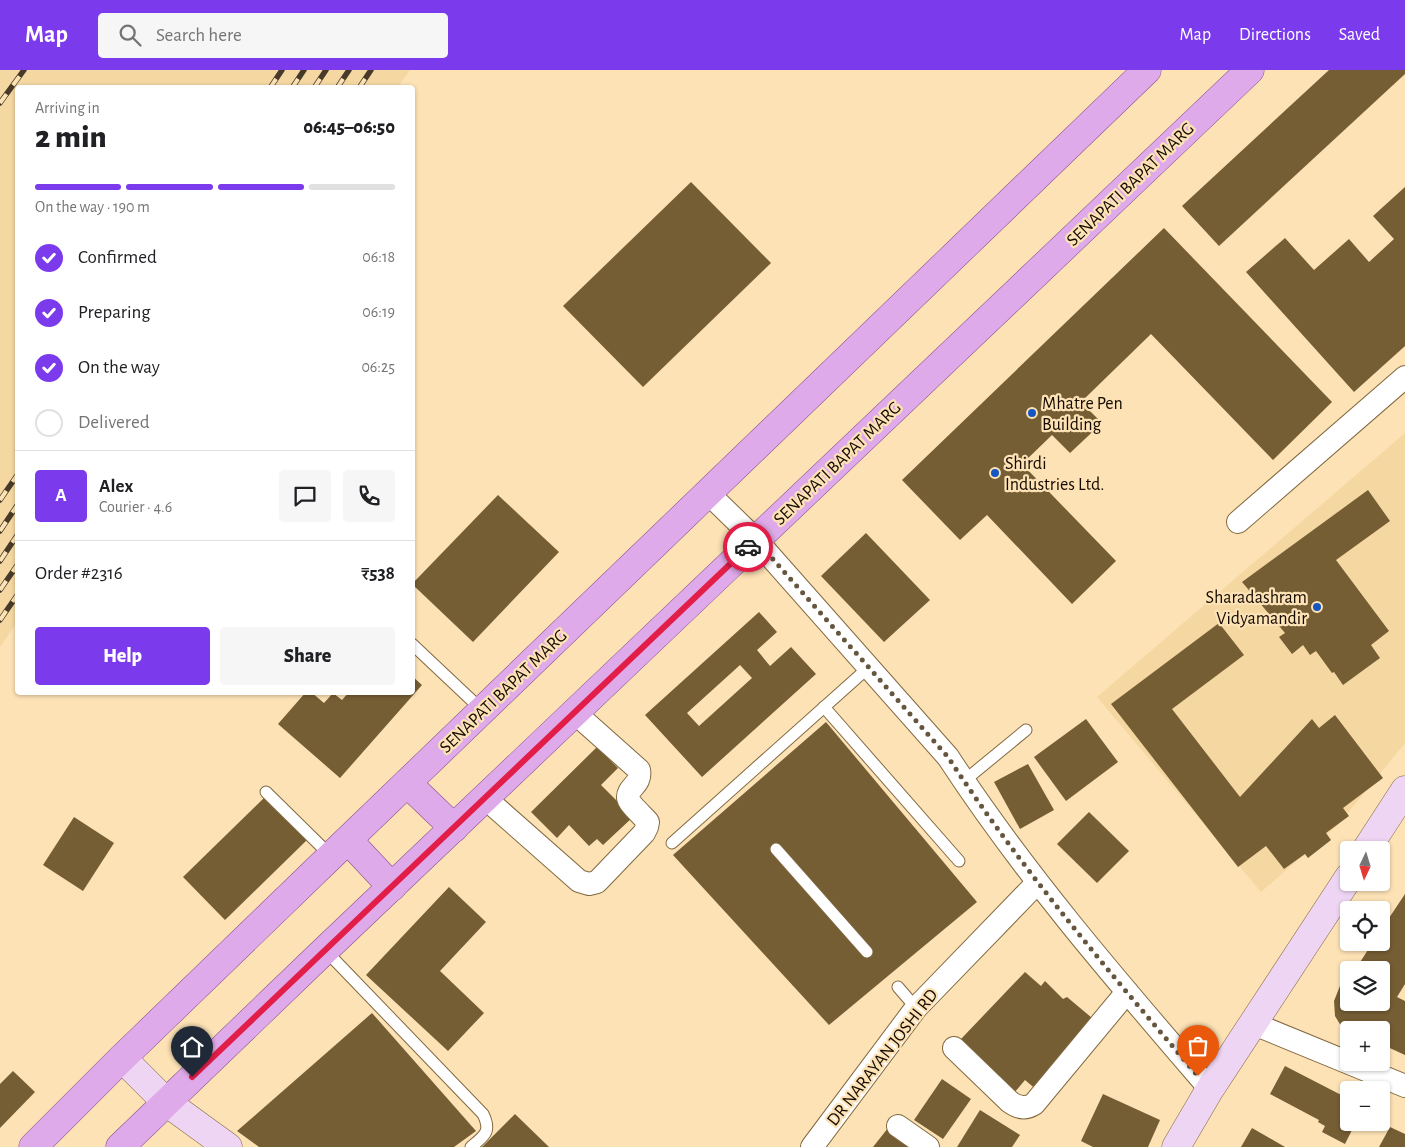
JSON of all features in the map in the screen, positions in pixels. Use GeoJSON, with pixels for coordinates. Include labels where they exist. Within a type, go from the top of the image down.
{"type":"FeatureCollection","features":[{"type":"Feature","properties":{"kind":"main road","name":"SENAPATI BAPAT MARG"},"geometry":{"type":"LineString","coordinates":[[33,1147],[339,848],[1147,70]]}},
{"type":"Feature","properties":{"kind":"main road","name":"SENAPATI BAPAT MARG"},"geometry":{"type":"LineString","coordinates":[[120,1147],[1250,70]]}},
{"type":"Feature","properties":{"kind":"main road"},"geometry":{"type":"LineString","coordinates":[[407,783],[454,828]]}},
{"type":"Feature","properties":{"kind":"main road"},"geometry":{"type":"LineString","coordinates":[[1372,841],[1405,790]]}},
{"type":"Feature","properties":{"kind":"main road"},"geometry":{"type":"LineString","coordinates":[[339,848],[392,887]]}},
{"type":"Feature","properties":{"kind":"main road"},"geometry":{"type":"LineString","coordinates":[[1176,1147],[1210,1089],[1340,891]]}},
{"type":"Feature","properties":{"kind":"main road"},"geometry":{"type":"LineString","coordinates":[[122,1058],[166,1102],[228,1147]]}},
{"type":"Feature","properties":{"kind":"street"},"geometry":{"type":"LineString","coordinates":[[1238,522],[1405,377]]}},
{"type":"Feature","properties":{"kind":"street"},"geometry":{"type":"LineString","coordinates":[[708,493],[756,540],[948,757],[1037,883],[1210,1089]]}},
{"type":"Feature","properties":{"kind":"street"},"geometry":{"type":"LineString","coordinates":[[485,798],[579,881],[589,884],[596,882],[644,833],[648,827],[648,822],[629,802],[628,798],[629,791],[637,783],[640,776],[639,770],[575,713]]}},
{"type":"Feature","properties":{"kind":"street","name":"DR NARAYAN JOSHI RD"},"geometry":{"type":"LineString","coordinates":[[812,1147],[916,1008],[1037,883]]}},
{"type":"Feature","properties":{"kind":"street"},"geometry":{"type":"LineString","coordinates":[[954,1048],[1015,1106],[1028,1107],[1034,1104],[1127,992]]}},
{"type":"Feature","properties":{"kind":"street"},"geometry":{"type":"LineString","coordinates":[[1254,1024],[1405,1086]]}},
{"type":"Feature","properties":{"kind":"street"},"geometry":{"type":"LineString","coordinates":[[898,1126],[928,1147]]}},
{"type":"Feature","properties":{"kind":"lane"},"geometry":{"type":"LineString","coordinates":[[415,647],[482,711]]}},
{"type":"Feature","properties":{"kind":"lane"},"geometry":{"type":"LineString","coordinates":[[672,843],[869,667]]}},
{"type":"Feature","properties":{"kind":"lane"},"geometry":{"type":"LineString","coordinates":[[824,707],[959,861]]}},
{"type":"Feature","properties":{"kind":"lane"},"geometry":{"type":"LineString","coordinates":[[964,781],[1026,730]]}},
{"type":"Feature","properties":{"kind":"lane"},"geometry":{"type":"LineString","coordinates":[[266,792],[339,848]]}},
{"type":"Feature","properties":{"kind":"lane"},"geometry":{"type":"LineString","coordinates":[[776,849],[867,952]]}},
{"type":"Feature","properties":{"kind":"lane"},"geometry":{"type":"LineString","coordinates":[[325,950],[483,1114],[488,1123],[488,1131],[470,1147]]}},
{"type":"Feature","properties":{"kind":"lane"},"geometry":{"type":"LineString","coordinates":[[898,987],[916,1008]]}},
{"type":"Feature","properties":{"kind":"shaded area"},"geometry":{"type":"Polygon","coordinates":[[[0,70],[410,70],[399,85],[15,85],[15,625],[0,647],[0,70]]]}},
{"type":"Feature","properties":{"kind":"shaded area"},"geometry":{"type":"Polygon","coordinates":[[[1405,433],[1405,743],[1338,825],[1261,892],[1097,697],[1405,433]]]}},
{"type":"Feature","properties":{"kind":"building"},"geometry":{"type":"Polygon","coordinates":[[[1329,70],[1405,70],[1405,74],[1219,246],[1182,206],[1329,70]]]}},
{"type":"Feature","properties":{"kind":"building"},"geometry":{"type":"Polygon","coordinates":[[[691,182],[771,263],[643,387],[563,306],[691,182]]]}},
{"type":"Feature","properties":{"kind":"building"},"geometry":{"type":"Polygon","coordinates":[[[1405,187],[1405,346],[1354,392],[1246,272],[1285,238],[1314,270],[1349,239],[1369,262],[1394,239],[1373,216],[1405,187]]]}},
{"type":"Feature","properties":{"kind":"building","name":"Mhatre Pen Building"},"geometry":{"type":"Polygon","coordinates":[[[1164,228],[1332,402],[1273,460],[1151,334],[1081,402],[1102,423],[1070,453],[1052,435],[1022,464],[1116,561],[1072,604],[987,515],[960,540],[902,480],[1164,228]]]}},
{"type":"Feature","properties":{"kind":"building","name":"Sharadashram Vidyamandir"},"geometry":{"type":"Polygon","coordinates":[[[1368,490],[1390,521],[1336,560],[1389,631],[1371,645],[1380,658],[1343,685],[1316,651],[1310,655],[1303,645],[1292,654],[1279,637],[1285,633],[1242,582],[1368,490]]]}},
{"type":"Feature","properties":{"kind":"building"},"geometry":{"type":"Polygon","coordinates":[[[498,495],[559,552],[473,642],[415,587],[415,581],[498,495]]]}},
{"type":"Feature","properties":{"kind":"building"},"geometry":{"type":"Polygon","coordinates":[[[866,533],[930,600],[884,642],[821,576],[866,533]]]}},
{"type":"Feature","properties":{"kind":"building"},"geometry":{"type":"Polygon","coordinates":[[[759,612],[777,632],[757,650],[770,666],[791,647],[816,674],[702,777],[645,715],[759,612]],[[740,665],[687,713],[699,726],[752,678],[740,665]]]}},
{"type":"Feature","properties":{"kind":"building"},"geometry":{"type":"Polygon","coordinates":[[[1219,623],[1244,655],[1172,709],[1240,797],[1312,719],[1319,728],[1335,715],[1383,778],[1343,808],[1349,816],[1326,833],[1331,840],[1308,858],[1305,854],[1284,869],[1266,846],[1238,867],[1111,704],[1219,623]]]}},
{"type":"Feature","properties":{"kind":"building"},"geometry":{"type":"Polygon","coordinates":[[[415,679],[422,685],[415,693],[415,679]]]}},
{"type":"Feature","properties":{"kind":"building"},"geometry":{"type":"Polygon","coordinates":[[[303,695],[315,695],[324,703],[331,695],[336,695],[342,700],[346,695],[413,695],[340,778],[278,724],[303,695]]]}},
{"type":"Feature","properties":{"kind":"building"},"geometry":{"type":"Polygon","coordinates":[[[1086,719],[1118,762],[1066,801],[1034,757],[1086,719]]]}},
{"type":"Feature","properties":{"kind":"building"},"geometry":{"type":"Polygon","coordinates":[[[826,722],[977,902],[829,1025],[673,855],[826,722]]]}},
{"type":"Feature","properties":{"kind":"building"},"geometry":{"type":"Polygon","coordinates":[[[597,747],[618,768],[601,785],[633,817],[603,845],[597,839],[589,846],[569,825],[557,838],[531,812],[597,747]]]}},
{"type":"Feature","properties":{"kind":"building"},"geometry":{"type":"Polygon","coordinates":[[[1028,764],[1054,810],[1020,829],[994,782],[1028,764]]]}},
{"type":"Feature","properties":{"kind":"building"},"geometry":{"type":"Polygon","coordinates":[[[266,796],[308,839],[225,920],[183,877],[266,796]]]}},
{"type":"Feature","properties":{"kind":"building"},"geometry":{"type":"Polygon","coordinates":[[[1089,812],[1129,851],[1097,883],[1057,844],[1089,812]]]}},
{"type":"Feature","properties":{"kind":"building"},"geometry":{"type":"Polygon","coordinates":[[[74,817],[114,843],[83,891],[43,865],[74,817]]]}},
{"type":"Feature","properties":{"kind":"building"},"geometry":{"type":"Polygon","coordinates":[[[449,887],[486,922],[440,971],[484,1013],[448,1051],[366,975],[449,887]]]}},
{"type":"Feature","properties":{"kind":"building"},"geometry":{"type":"Polygon","coordinates":[[[1405,894],[1405,984],[1397,997],[1405,1001],[1405,1055],[1390,1048],[1390,1021],[1340,1021],[1340,1024],[1335,1016],[1334,1001],[1340,986],[1340,1011],[1390,1011],[1390,961],[1361,961],[1367,951],[1390,951],[1390,916],[1405,894]]]}},
{"type":"Feature","properties":{"kind":"building"},"geometry":{"type":"Polygon","coordinates":[[[1025,972],[1041,986],[1045,981],[1063,999],[1067,997],[1098,1023],[1038,1091],[1025,1080],[1014,1093],[960,1042],[1025,972]]]}},
{"type":"Feature","properties":{"kind":"building"},"geometry":{"type":"Polygon","coordinates":[[[372,1013],[476,1131],[454,1147],[259,1147],[237,1131],[372,1013]]]}},
{"type":"Feature","properties":{"kind":"building"},"geometry":{"type":"Polygon","coordinates":[[[1285,1066],[1340,1094],[1340,1131],[1352,1131],[1345,1144],[1322,1132],[1325,1126],[1318,1122],[1319,1120],[1270,1094],[1285,1066]]]}},
{"type":"Feature","properties":{"kind":"building"},"geometry":{"type":"Polygon","coordinates":[[[13,1071],[35,1092],[0,1128],[0,1084],[13,1071]]]}},
{"type":"Feature","properties":{"kind":"building"},"geometry":{"type":"Polygon","coordinates":[[[942,1079],[971,1099],[943,1139],[914,1120],[942,1079]]]}},
{"type":"Feature","properties":{"kind":"building"},"geometry":{"type":"Polygon","coordinates":[[[1103,1094],[1160,1120],[1148,1147],[1093,1147],[1081,1141],[1103,1094]]]}},
{"type":"Feature","properties":{"kind":"building"},"geometry":{"type":"Polygon","coordinates":[[[980,1110],[1020,1135],[1012,1147],[957,1147],[980,1110]]]}},
{"type":"Feature","properties":{"kind":"building"},"geometry":{"type":"Polygon","coordinates":[[[515,1114],[549,1147],[482,1147],[515,1114]]]}},
{"type":"Feature","properties":{"kind":"building"},"geometry":{"type":"Polygon","coordinates":[[[1390,1127],[1405,1134],[1405,1147],[1379,1147],[1388,1131],[1390,1131],[1390,1127]]]}},
{"type":"Feature","properties":{"kind":"building"},"geometry":{"type":"Polygon","coordinates":[[[888,1128],[914,1147],[873,1147],[888,1128]]]}},
{"type":"Feature","properties":{"kind":"building"},"geometry":{"type":"Polygon","coordinates":[[[1252,1128],[1285,1147],[1241,1147],[1252,1128]]]}},
{"type":"Feature","properties":{"kind":"railway"},"geometry":{"type":"LineString","coordinates":[[0,103],[24,70]]}},
{"type":"Feature","properties":{"kind":"railway"},"geometry":{"type":"LineString","coordinates":[[272,85],[282,70]]}},
{"type":"Feature","properties":{"kind":"railway"},"geometry":{"type":"LineString","coordinates":[[294,85],[304,70]]}},
{"type":"Feature","properties":{"kind":"railway"},"geometry":{"type":"LineString","coordinates":[[316,85],[326,70]]}},
{"type":"Feature","properties":{"kind":"railway"},"geometry":{"type":"LineString","coordinates":[[339,85],[349,70]]}},
{"type":"Feature","properties":{"kind":"railway"},"geometry":{"type":"LineString","coordinates":[[361,85],[371,70]]}},
{"type":"Feature","properties":{"kind":"railway"},"geometry":{"type":"LineString","coordinates":[[0,500],[15,478]]}},
{"type":"Feature","properties":{"kind":"railway"},"geometry":{"type":"LineString","coordinates":[[0,531],[15,508]]}},
{"type":"Feature","properties":{"kind":"railway"},"geometry":{"type":"LineString","coordinates":[[0,561],[15,538]]}},
{"type":"Feature","properties":{"kind":"railway"},"geometry":{"type":"LineString","coordinates":[[0,590],[15,568]]}},
{"type":"Feature","properties":{"kind":"railway"},"geometry":{"type":"LineString","coordinates":[[0,620],[15,598]]}},
{"type":"Feature","properties":{"kind":"way so far"},"geometry":{"type":"LineString","coordinates":[[748,547],[756,540],[948,757],[1037,883],[1198,1076]]}},
{"type":"Feature","properties":{"kind":"place","name":"Mhatre Pen Building"},"geometry":{"type":"Point","coordinates":[1032,413]}},
{"type":"Feature","properties":{"kind":"place","name":"Shirdi Industries Ltd."},"geometry":{"type":"Point","coordinates":[995,473]}},
{"type":"Feature","properties":{"kind":"place","name":"Sharadashram Vidyamandir"},"geometry":{"type":"Point","coordinates":[1317,607]}},
{"type":"Feature","properties":{"kind":"route"},"geometry":{"type":"LineString","coordinates":[[192,1077],[748,547]]}}]}
